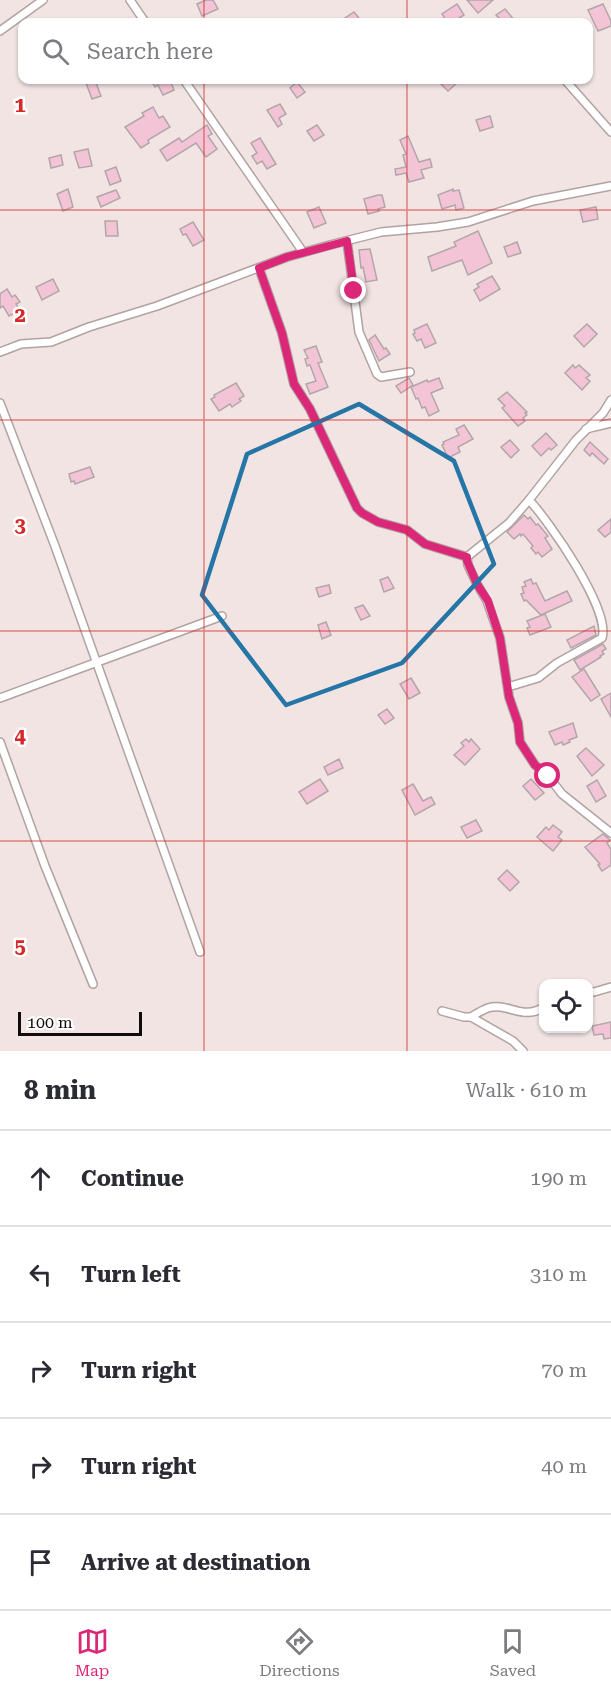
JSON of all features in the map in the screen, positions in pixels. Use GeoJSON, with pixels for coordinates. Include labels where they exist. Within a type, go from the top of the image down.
{"type":"FeatureCollection","features":[{"type":"Feature","properties":{"kind":"street"},"geometry":{"type":"LineString","coordinates":[[0,31],[43,0]]}},
{"type":"Feature","properties":{"kind":"street"},"geometry":{"type":"LineString","coordinates":[[130,0],[142,18]]}},
{"type":"Feature","properties":{"kind":"street"},"geometry":{"type":"LineString","coordinates":[[187,84],[303,252]]}},
{"type":"Feature","properties":{"kind":"street"},"geometry":{"type":"LineString","coordinates":[[569,84],[611,132]]}},
{"type":"Feature","properties":{"kind":"street"},"geometry":{"type":"LineString","coordinates":[[0,352],[21,344],[51,342],[303,252],[381,232],[468,222],[533,201],[611,186]]}},
{"type":"Feature","properties":{"kind":"street"},"geometry":{"type":"LineString","coordinates":[[347,241],[359,332],[377,374],[381,377],[410,372]]}},
{"type":"Feature","properties":{"kind":"street"},"geometry":{"type":"LineString","coordinates":[[259,268],[282,333],[294,384],[310,409],[357,508],[378,522],[407,530],[425,544],[467,557]]}},
{"type":"Feature","properties":{"kind":"street"},"geometry":{"type":"LineString","coordinates":[[467,557],[509,523],[586,429],[603,413],[611,400]]}},
{"type":"Feature","properties":{"kind":"street"},"geometry":{"type":"LineString","coordinates":[[0,403],[55,546],[200,952]]}},
{"type":"Feature","properties":{"kind":"street"},"geometry":{"type":"LineString","coordinates":[[586,429],[611,423]]}},
{"type":"Feature","properties":{"kind":"street"},"geometry":{"type":"LineString","coordinates":[[529,500],[560,533],[586,567]]}},
{"type":"Feature","properties":{"kind":"street"},"geometry":{"type":"LineString","coordinates":[[467,557],[477,584],[488,601],[500,638],[520,742],[535,765],[548,776],[562,794],[611,833]]}},
{"type":"Feature","properties":{"kind":"street"},"geometry":{"type":"LineString","coordinates":[[508,687],[538,678],[557,663],[602,638],[610,628],[608,614]]}},
{"type":"Feature","properties":{"kind":"street"},"geometry":{"type":"LineString","coordinates":[[0,698],[222,616]]}},
{"type":"Feature","properties":{"kind":"street"},"geometry":{"type":"LineString","coordinates":[[0,742],[45,866],[93,984]]}},
{"type":"Feature","properties":{"kind":"street"},"geometry":{"type":"LineString","coordinates":[[593,992],[611,987]]}},
{"type":"Feature","properties":{"kind":"street"},"geometry":{"type":"LineString","coordinates":[[442,1011],[471,1017],[490,1007],[530,1013],[539,1010]]}},
{"type":"Feature","properties":{"kind":"street"},"geometry":{"type":"LineString","coordinates":[[471,1017],[513,1041],[523,1051]]}},
{"type":"Feature","properties":{"kind":"highlighted area"},"geometry":{"type":"Polygon","coordinates":[[[359,404],[454,461],[494,564],[402,663],[286,705],[202,595],[247,454],[359,404]]]}},
{"type":"Feature","properties":{"kind":"building"},"geometry":{"type":"Polygon","coordinates":[[[213,0],[218,9],[202,16],[197,4],[213,0]]]}},
{"type":"Feature","properties":{"kind":"building"},"geometry":{"type":"Polygon","coordinates":[[[467,0],[493,0],[478,13],[467,0]]]}},
{"type":"Feature","properties":{"kind":"building"},"geometry":{"type":"Polygon","coordinates":[[[457,4],[464,15],[459,18],[444,18],[442,14],[457,4]]]}},
{"type":"Feature","properties":{"kind":"building"},"geometry":{"type":"Polygon","coordinates":[[[603,4],[611,26],[598,31],[588,10],[603,4]]]}},
{"type":"Feature","properties":{"kind":"building"},"geometry":{"type":"Polygon","coordinates":[[[505,9],[513,18],[499,18],[496,15],[505,9]]]}},
{"type":"Feature","properties":{"kind":"building"},"geometry":{"type":"Polygon","coordinates":[[[354,12],[359,18],[345,18],[354,12]]]}},
{"type":"Feature","properties":{"kind":"building"},"geometry":{"type":"Polygon","coordinates":[[[86,84],[96,84],[101,96],[92,99],[86,84]]]}},
{"type":"Feature","properties":{"kind":"building"},"geometry":{"type":"Polygon","coordinates":[[[153,84],[172,84],[174,90],[163,95],[158,85],[155,87],[153,84]]]}},
{"type":"Feature","properties":{"kind":"building"},"geometry":{"type":"Polygon","coordinates":[[[299,84],[305,92],[297,98],[290,88],[299,84]]]}},
{"type":"Feature","properties":{"kind":"building"},"geometry":{"type":"Polygon","coordinates":[[[441,84],[456,84],[448,91],[441,84]]]}},
{"type":"Feature","properties":{"kind":"building"},"geometry":{"type":"Polygon","coordinates":[[[280,104],[286,114],[279,118],[282,124],[278,127],[267,110],[280,104]]]}},
{"type":"Feature","properties":{"kind":"building"},"geometry":{"type":"Polygon","coordinates":[[[153,107],[159,118],[163,116],[170,127],[148,140],[149,143],[141,148],[125,127],[144,116],[142,113],[153,107]]]}},
{"type":"Feature","properties":{"kind":"building"},"geometry":{"type":"Polygon","coordinates":[[[490,116],[493,127],[480,131],[476,120],[490,116]]]}},
{"type":"Feature","properties":{"kind":"building"},"geometry":{"type":"Polygon","coordinates":[[[207,125],[212,134],[208,136],[217,149],[206,157],[196,143],[167,161],[160,150],[179,138],[182,142],[207,125]]]}},
{"type":"Feature","properties":{"kind":"building"},"geometry":{"type":"Polygon","coordinates":[[[317,125],[324,135],[314,141],[307,131],[317,125]]]}},
{"type":"Feature","properties":{"kind":"building"},"geometry":{"type":"Polygon","coordinates":[[[408,136],[419,162],[430,159],[432,167],[421,170],[424,178],[409,182],[406,173],[396,175],[395,169],[406,167],[403,155],[406,154],[400,140],[408,136]]]}},
{"type":"Feature","properties":{"kind":"building"},"geometry":{"type":"Polygon","coordinates":[[[260,138],[276,164],[267,169],[262,161],[257,164],[252,156],[257,153],[251,143],[260,138]]]}},
{"type":"Feature","properties":{"kind":"building"},"geometry":{"type":"Polygon","coordinates":[[[88,149],[92,166],[79,168],[74,152],[88,149]]]}},
{"type":"Feature","properties":{"kind":"building"},"geometry":{"type":"Polygon","coordinates":[[[61,155],[63,165],[51,168],[49,158],[61,155]]]}},
{"type":"Feature","properties":{"kind":"building"},"geometry":{"type":"Polygon","coordinates":[[[116,167],[121,181],[110,185],[105,171],[116,167]]]}},
{"type":"Feature","properties":{"kind":"building"},"geometry":{"type":"Polygon","coordinates":[[[68,189],[73,207],[63,211],[57,194],[68,189]]]}},
{"type":"Feature","properties":{"kind":"building"},"geometry":{"type":"Polygon","coordinates":[[[453,189],[453,191],[459,190],[464,208],[456,210],[455,205],[442,209],[438,195],[453,189]]]}},
{"type":"Feature","properties":{"kind":"building"},"geometry":{"type":"Polygon","coordinates":[[[116,190],[120,198],[101,207],[97,197],[116,190]]]}},
{"type":"Feature","properties":{"kind":"building"},"geometry":{"type":"Polygon","coordinates":[[[382,195],[385,207],[368,214],[364,199],[382,195]]]}},
{"type":"Feature","properties":{"kind":"building"},"geometry":{"type":"Polygon","coordinates":[[[319,207],[326,223],[314,228],[307,212],[319,207]]]}},
{"type":"Feature","properties":{"kind":"building"},"geometry":{"type":"Polygon","coordinates":[[[596,207],[598,219],[583,222],[580,210],[596,207]]]}},
{"type":"Feature","properties":{"kind":"building"},"geometry":{"type":"Polygon","coordinates":[[[105,221],[117,221],[118,236],[106,236],[105,221]]]}},
{"type":"Feature","properties":{"kind":"building"},"geometry":{"type":"Polygon","coordinates":[[[193,222],[204,240],[193,246],[180,229],[193,222]]]}},
{"type":"Feature","properties":{"kind":"building"},"geometry":{"type":"Polygon","coordinates":[[[478,231],[492,263],[468,275],[462,260],[432,271],[428,257],[456,246],[454,242],[478,231]]]}},
{"type":"Feature","properties":{"kind":"building"},"geometry":{"type":"Polygon","coordinates":[[[517,242],[521,253],[508,257],[504,247],[517,242]]]}},
{"type":"Feature","properties":{"kind":"building"},"geometry":{"type":"Polygon","coordinates":[[[370,249],[377,280],[366,282],[363,267],[361,268],[359,250],[370,249]]]}},
{"type":"Feature","properties":{"kind":"building"},"geometry":{"type":"Polygon","coordinates":[[[492,276],[500,289],[480,301],[474,290],[479,287],[477,284],[492,276]]]}},
{"type":"Feature","properties":{"kind":"building"},"geometry":{"type":"Polygon","coordinates":[[[53,279],[59,291],[42,300],[36,287],[53,279]]]}},
{"type":"Feature","properties":{"kind":"building"},"geometry":{"type":"Polygon","coordinates":[[[7,289],[12,297],[15,295],[20,302],[16,304],[20,310],[9,316],[3,306],[0,308],[0,294],[7,289]]]}},
{"type":"Feature","properties":{"kind":"building"},"geometry":{"type":"Polygon","coordinates":[[[427,324],[436,343],[425,348],[421,339],[417,341],[413,334],[414,330],[427,324]]]}},
{"type":"Feature","properties":{"kind":"building"},"geometry":{"type":"Polygon","coordinates":[[[587,324],[597,334],[584,347],[574,336],[587,324]]]}},
{"type":"Feature","properties":{"kind":"building"},"geometry":{"type":"Polygon","coordinates":[[[375,335],[390,354],[379,361],[369,340],[375,335]]]}},
{"type":"Feature","properties":{"kind":"building"},"geometry":{"type":"Polygon","coordinates":[[[316,346],[322,362],[318,363],[328,387],[310,394],[306,384],[316,381],[310,365],[307,366],[305,359],[308,358],[304,350],[316,346]]]}},
{"type":"Feature","properties":{"kind":"building"},"geometry":{"type":"Polygon","coordinates":[[[573,365],[575,368],[579,365],[590,375],[586,378],[590,381],[582,390],[565,373],[573,365]]]}},
{"type":"Feature","properties":{"kind":"building"},"geometry":{"type":"Polygon","coordinates":[[[409,378],[413,385],[401,393],[396,386],[409,378]]]}},
{"type":"Feature","properties":{"kind":"building"},"geometry":{"type":"Polygon","coordinates":[[[439,378],[443,388],[431,393],[439,411],[429,416],[425,407],[422,408],[418,398],[416,399],[411,387],[439,378]]]}},
{"type":"Feature","properties":{"kind":"building"},"geometry":{"type":"Polygon","coordinates":[[[236,383],[244,396],[239,399],[241,401],[232,407],[230,404],[219,411],[211,399],[236,383]]]}},
{"type":"Feature","properties":{"kind":"building"},"geometry":{"type":"Polygon","coordinates":[[[507,392],[527,412],[523,418],[525,421],[518,426],[502,408],[505,406],[498,399],[507,392]]]}},
{"type":"Feature","properties":{"kind":"building"},"geometry":{"type":"Polygon","coordinates":[[[464,425],[473,439],[458,447],[460,452],[448,458],[442,445],[443,442],[459,435],[456,429],[464,425]]]}},
{"type":"Feature","properties":{"kind":"building"},"geometry":{"type":"Polygon","coordinates":[[[546,433],[557,445],[551,450],[549,448],[541,456],[532,446],[546,433]]]}},
{"type":"Feature","properties":{"kind":"building"},"geometry":{"type":"Polygon","coordinates":[[[510,440],[519,450],[511,458],[501,447],[510,440]]]}},
{"type":"Feature","properties":{"kind":"building"},"geometry":{"type":"Polygon","coordinates":[[[590,442],[608,459],[604,464],[592,453],[590,456],[584,450],[590,442]]]}},
{"type":"Feature","properties":{"kind":"building"},"geometry":{"type":"Polygon","coordinates":[[[90,467],[94,477],[75,484],[74,481],[71,482],[69,474],[90,467]]]}},
{"type":"Feature","properties":{"kind":"building"},"geometry":{"type":"Polygon","coordinates":[[[524,515],[528,519],[530,517],[536,525],[538,524],[548,536],[545,538],[552,549],[542,557],[531,548],[533,546],[523,534],[514,539],[507,532],[524,515]]]}},
{"type":"Feature","properties":{"kind":"building"},"geometry":{"type":"Polygon","coordinates":[[[611,519],[611,532],[605,537],[598,530],[611,519]]]}},
{"type":"Feature","properties":{"kind":"building"},"geometry":{"type":"Polygon","coordinates":[[[388,577],[394,588],[384,592],[380,580],[388,577]]]}},
{"type":"Feature","properties":{"kind":"building"},"geometry":{"type":"Polygon","coordinates":[[[531,579],[533,584],[536,583],[545,601],[567,591],[572,601],[541,615],[526,600],[524,601],[521,594],[524,593],[522,587],[526,586],[524,582],[531,579]]]}},
{"type":"Feature","properties":{"kind":"building"},"geometry":{"type":"Polygon","coordinates":[[[329,585],[331,593],[319,597],[316,588],[329,585]]]}},
{"type":"Feature","properties":{"kind":"building"},"geometry":{"type":"Polygon","coordinates":[[[363,605],[370,616],[361,620],[355,608],[363,605]]]}},
{"type":"Feature","properties":{"kind":"building"},"geometry":{"type":"Polygon","coordinates":[[[545,614],[551,627],[530,635],[527,621],[545,614]]]}},
{"type":"Feature","properties":{"kind":"building"},"geometry":{"type":"Polygon","coordinates":[[[326,622],[331,635],[322,639],[318,625],[326,622]]]}},
{"type":"Feature","properties":{"kind":"building"},"geometry":{"type":"Polygon","coordinates":[[[594,626],[596,635],[571,648],[567,640],[594,626]]]}},
{"type":"Feature","properties":{"kind":"building"},"geometry":{"type":"Polygon","coordinates":[[[603,644],[606,649],[602,651],[604,654],[580,670],[574,660],[603,644]]]}},
{"type":"Feature","properties":{"kind":"building"},"geometry":{"type":"Polygon","coordinates":[[[584,669],[600,695],[591,701],[572,677],[584,669]]]}},
{"type":"Feature","properties":{"kind":"building"},"geometry":{"type":"Polygon","coordinates":[[[411,678],[420,693],[409,699],[400,684],[411,678]]]}},
{"type":"Feature","properties":{"kind":"building"},"geometry":{"type":"Polygon","coordinates":[[[611,693],[611,717],[601,699],[611,693]]]}},
{"type":"Feature","properties":{"kind":"building"},"geometry":{"type":"Polygon","coordinates":[[[387,709],[394,718],[385,724],[378,715],[387,709]]]}},
{"type":"Feature","properties":{"kind":"building"},"geometry":{"type":"Polygon","coordinates":[[[573,723],[577,737],[563,745],[562,742],[555,745],[549,732],[573,723]]]}},
{"type":"Feature","properties":{"kind":"building"},"geometry":{"type":"Polygon","coordinates":[[[466,739],[469,742],[471,739],[480,749],[465,765],[454,755],[464,746],[461,743],[466,739]]]}},
{"type":"Feature","properties":{"kind":"building"},"geometry":{"type":"Polygon","coordinates":[[[586,748],[604,765],[592,776],[577,756],[586,748]]]}},
{"type":"Feature","properties":{"kind":"building"},"geometry":{"type":"Polygon","coordinates":[[[339,759],[343,768],[328,775],[324,767],[339,759]]]}},
{"type":"Feature","properties":{"kind":"building"},"geometry":{"type":"Polygon","coordinates":[[[320,779],[328,791],[307,804],[299,792],[320,779]]]}},
{"type":"Feature","properties":{"kind":"building"},"geometry":{"type":"Polygon","coordinates":[[[531,779],[544,793],[535,800],[523,786],[531,779]]]}},
{"type":"Feature","properties":{"kind":"building"},"geometry":{"type":"Polygon","coordinates":[[[597,780],[606,796],[596,802],[587,786],[597,780]]]}},
{"type":"Feature","properties":{"kind":"building"},"geometry":{"type":"Polygon","coordinates":[[[413,784],[423,801],[431,797],[435,804],[415,815],[402,790],[413,784]]]}},
{"type":"Feature","properties":{"kind":"building"},"geometry":{"type":"Polygon","coordinates":[[[476,820],[482,831],[467,838],[461,827],[476,820]]]}},
{"type":"Feature","properties":{"kind":"building"},"geometry":{"type":"Polygon","coordinates":[[[553,825],[562,832],[558,837],[562,840],[553,851],[537,837],[546,827],[549,830],[553,825]]]}},
{"type":"Feature","properties":{"kind":"building"},"geometry":{"type":"Polygon","coordinates":[[[603,834],[610,840],[607,843],[611,849],[611,865],[602,871],[598,865],[600,864],[585,847],[603,834]]]}},
{"type":"Feature","properties":{"kind":"building"},"geometry":{"type":"Polygon","coordinates":[[[507,870],[519,882],[510,891],[498,879],[507,870]]]}},
{"type":"Feature","properties":{"kind":"building"},"geometry":{"type":"Polygon","coordinates":[[[611,1022],[611,1038],[604,1039],[603,1034],[594,1035],[593,1026],[611,1022]]]}},
{"type":"Feature","properties":{"kind":"route"},"geometry":{"type":"LineString","coordinates":[[354,291],[347,241],[287,257],[259,268],[282,333],[294,384],[310,409],[357,508],[378,522],[407,530],[425,544],[467,557],[477,584],[488,601],[500,638],[509,697],[518,723],[520,742],[535,765],[548,776]]}}]}
